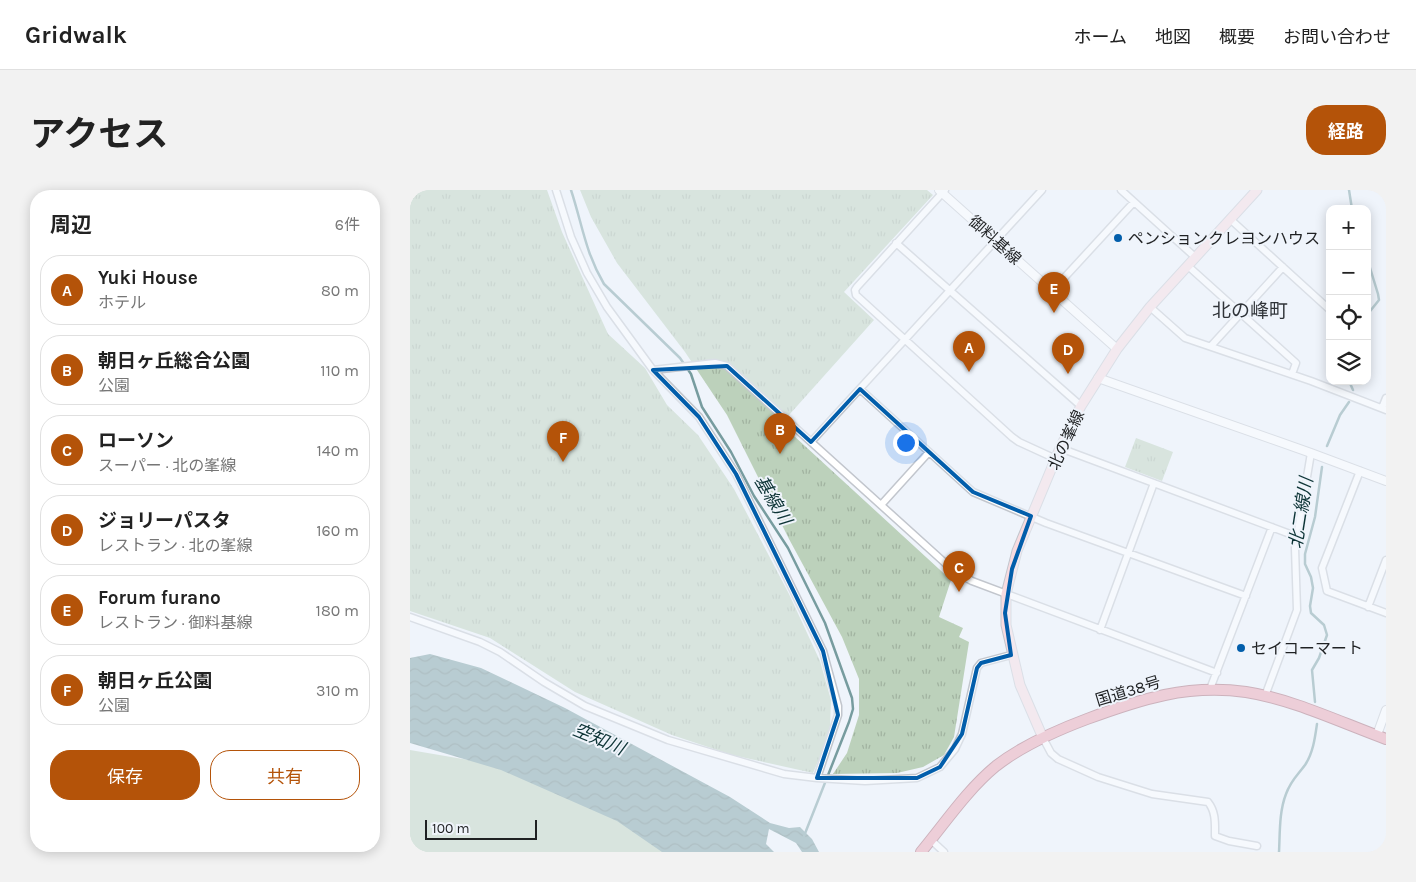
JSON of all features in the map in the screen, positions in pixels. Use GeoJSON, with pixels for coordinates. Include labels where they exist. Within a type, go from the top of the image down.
{"type":"FeatureCollection","features":[{"type":"Feature","properties":{"kind":"highway","name":"国道38号"},"geometry":{"type":"LineString","coordinates":[[922,851],[967,795],[994,768],[1010,756],[1043,738],[1144,699],[1188,690],[1210,689],[1248,692],[1287,702],[1381,737]]}},
{"type":"Feature","properties":{"kind":"main road","name":"北の峯線"},"geometry":{"type":"LineString","coordinates":[[1043,738],[1020,685],[1011,654],[1006,625],[1006,594],[1012,569],[1031,516],[1060,448],[1081,406],[1117,350],[1150,307],[1257,190]]}},
{"type":"Feature","properties":{"kind":"street"},"geometry":{"type":"LineString","coordinates":[[556,190],[587,273],[607,307],[653,370],[699,417],[736,474],[823,651],[838,706],[838,715],[817,778]]}},
{"type":"Feature","properties":{"kind":"street"},"geometry":{"type":"LineString","coordinates":[[811,442],[1042,190]]}},
{"type":"Feature","properties":{"kind":"street"},"geometry":{"type":"LineString","coordinates":[[1121,190],[1195,257]]}},
{"type":"Feature","properties":{"kind":"street"},"geometry":{"type":"LineString","coordinates":[[942,191],[855,290],[858,297],[1012,437],[1056,459]]}},
{"type":"Feature","properties":{"kind":"street","name":"御料基線"},"geometry":{"type":"LineString","coordinates":[[942,191],[1117,350]]}},
{"type":"Feature","properties":{"kind":"street"},"geometry":{"type":"LineString","coordinates":[[1052,291],[1134,202]]}},
{"type":"Feature","properties":{"kind":"street"},"geometry":{"type":"LineString","coordinates":[[1230,219],[1326,306]]}},
{"type":"Feature","properties":{"kind":"street"},"geometry":{"type":"LineString","coordinates":[[896,243],[1081,406]]}},
{"type":"Feature","properties":{"kind":"street"},"geometry":{"type":"LineString","coordinates":[[1188,266],[1296,363],[1292,374]]}},
{"type":"Feature","properties":{"kind":"street"},"geometry":{"type":"LineString","coordinates":[[1211,346],[1283,267]]}},
{"type":"Feature","properties":{"kind":"street"},"geometry":{"type":"LineString","coordinates":[[1150,307],[1185,338],[1292,374],[1384,409],[1386,398]]}},
{"type":"Feature","properties":{"kind":"street"},"geometry":{"type":"LineString","coordinates":[[653,370],[715,363],[727,366],[955,572],[972,581],[1217,673]]}},
{"type":"Feature","properties":{"kind":"street"},"geometry":{"type":"LineString","coordinates":[[1098,378],[1386,481]]}},
{"type":"Feature","properties":{"kind":"street"},"geometry":{"type":"LineString","coordinates":[[860,389],[973,492],[1128,553],[1246,596]]}},
{"type":"Feature","properties":{"kind":"street"},"geometry":{"type":"LineString","coordinates":[[1060,448],[1298,537]]}},
{"type":"Feature","properties":{"kind":"street"},"geometry":{"type":"LineString","coordinates":[[881,505],[929,452]]}},
{"type":"Feature","properties":{"kind":"street"},"geometry":{"type":"LineString","coordinates":[[1265,696],[1297,610],[1295,548],[1311,453]]}},
{"type":"Feature","properties":{"kind":"street"},"geometry":{"type":"LineString","coordinates":[[1360,471],[1322,568],[1328,591],[1386,614]]}},
{"type":"Feature","properties":{"kind":"street"},"geometry":{"type":"LineString","coordinates":[[1100,630],[1154,483]]}},
{"type":"Feature","properties":{"kind":"street"},"geometry":{"type":"LineString","coordinates":[[1210,689],[1272,527]]}},
{"type":"Feature","properties":{"kind":"street"},"geometry":{"type":"LineString","coordinates":[[1368,607],[1386,560]]}},
{"type":"Feature","properties":{"kind":"street"},"geometry":{"type":"LineString","coordinates":[[410,617],[480,642],[500,652],[544,682],[585,706],[668,740],[784,774],[865,781],[917,778],[940,767],[955,749],[962,734],[977,668],[982,663],[1011,654]]}},
{"type":"Feature","properties":{"kind":"street"},"geometry":{"type":"LineString","coordinates":[[1381,737],[1386,710]]}},
{"type":"Feature","properties":{"kind":"street"},"geometry":{"type":"LineString","coordinates":[[1043,738],[1051,753],[1058,759],[1098,777],[1152,794],[1208,802],[1215,814],[1215,836],[1229,841],[1258,846]]}},
{"type":"Feature","properties":{"kind":"street"},"geometry":{"type":"LineString","coordinates":[[931,840],[944,852]]}},
{"type":"Feature","properties":{"kind":"highlighted area"},"geometry":{"type":"Polygon","coordinates":[[[727,366],[811,442],[860,389],[973,492],[1031,516],[1012,569],[1005,613],[1011,655],[981,663],[977,668],[962,734],[940,767],[917,778],[817,778],[838,715],[823,651],[736,474],[699,417],[653,370],[727,366]]]}},
{"type":"Feature","properties":{"kind":"green space"},"geometry":{"type":"Polygon","coordinates":[[[410,190],[547,190],[562,232],[608,334],[645,368],[667,405],[698,435],[734,489],[789,594],[820,661],[831,700],[830,726],[813,773],[732,755],[672,735],[575,692],[490,638],[410,611],[410,190]]]}},
{"type":"Feature","properties":{"kind":"green space"},"geometry":{"type":"Polygon","coordinates":[[[580,190],[927,190],[933,195],[844,292],[874,320],[781,424],[951,580],[939,617],[963,628],[959,637],[969,642],[954,737],[944,755],[923,767],[897,773],[833,774],[847,753],[859,715],[859,679],[842,637],[789,539],[727,415],[685,352],[617,263],[591,217],[580,190]]]}},
{"type":"Feature","properties":{"kind":"green space"},"geometry":{"type":"Polygon","coordinates":[[[1136,438],[1173,452],[1162,481],[1125,467],[1136,438]]]}},
{"type":"Feature","properties":{"kind":"green space"},"geometry":{"type":"Polygon","coordinates":[[[410,750],[504,766],[559,784],[676,852],[410,852],[410,750]]]}},
{"type":"Feature","properties":{"kind":"water","name":"空知川"},"geometry":{"type":"Polygon","coordinates":[[[430,654],[481,668],[565,708],[730,797],[770,823],[789,828],[800,827],[812,839],[819,852],[802,852],[796,843],[769,829],[766,844],[774,852],[662,852],[617,821],[501,770],[410,743],[410,658],[430,654]]]}},
{"type":"Feature","properties":{"kind":"waterway","name":"基線川"},"geometry":{"type":"LineString","coordinates":[[571,190],[588,249],[604,284],[680,358],[691,374],[702,407],[731,452],[754,496],[788,548],[825,623],[852,698],[853,709],[804,836]]}},
{"type":"Feature","properties":{"kind":"waterway","name":"北二線川"},"geometry":{"type":"LineString","coordinates":[[1349,190],[1351,205]]}},
{"type":"Feature","properties":{"kind":"waterway","name":"北二線川"},"geometry":{"type":"LineString","coordinates":[[1371,271],[1379,300],[1371,310]]}},
{"type":"Feature","properties":{"kind":"waterway","name":"北二線川"},"geometry":{"type":"LineString","coordinates":[[1351,385],[1353,390]]}},
{"type":"Feature","properties":{"kind":"waterway","name":"北二線川"},"geometry":{"type":"LineString","coordinates":[[1327,446],[1340,415],[1349,402]]}},
{"type":"Feature","properties":{"kind":"waterway","name":"北二線川"},"geometry":{"type":"LineString","coordinates":[[1315,702],[1312,670],[1319,658],[1327,635],[1324,625],[1311,613],[1310,606],[1313,588],[1311,577],[1305,564],[1305,554],[1315,517],[1322,467]]}},
{"type":"Feature","properties":{"kind":"waterway","name":"北二線川"},"geometry":{"type":"LineString","coordinates":[[1279,852],[1280,823],[1286,794],[1294,778],[1310,756],[1317,724]]}},
{"type":"Feature","properties":{"kind":"place","name":"ペンションクレヨンハウス"},"geometry":{"type":"Point","coordinates":[1118,238]}},
{"type":"Feature","properties":{"kind":"place","name":"Forum furano"},"geometry":{"type":"Point","coordinates":[1054,313]}},
{"type":"Feature","properties":{"kind":"place","name":"Yuki House"},"geometry":{"type":"Point","coordinates":[969,372]}},
{"type":"Feature","properties":{"kind":"place","name":"ジョリーパスタ"},"geometry":{"type":"Point","coordinates":[1068,374]}},
{"type":"Feature","properties":{"kind":"place","name":"朝日ヶ丘総合公園"},"geometry":{"type":"Point","coordinates":[780,454]}},
{"type":"Feature","properties":{"kind":"place","name":"朝日ヶ丘公園"},"geometry":{"type":"Point","coordinates":[563,462]}},
{"type":"Feature","properties":{"kind":"place","name":"ローソン"},"geometry":{"type":"Point","coordinates":[959,592]}},
{"type":"Feature","properties":{"kind":"place","name":"セイコーマート"},"geometry":{"type":"Point","coordinates":[1241,648]}},
{"type":"Feature","properties":{"kind":"district","name":"北の峰町"},"geometry":{"type":"Point","coordinates":[1250,311]}}]}
